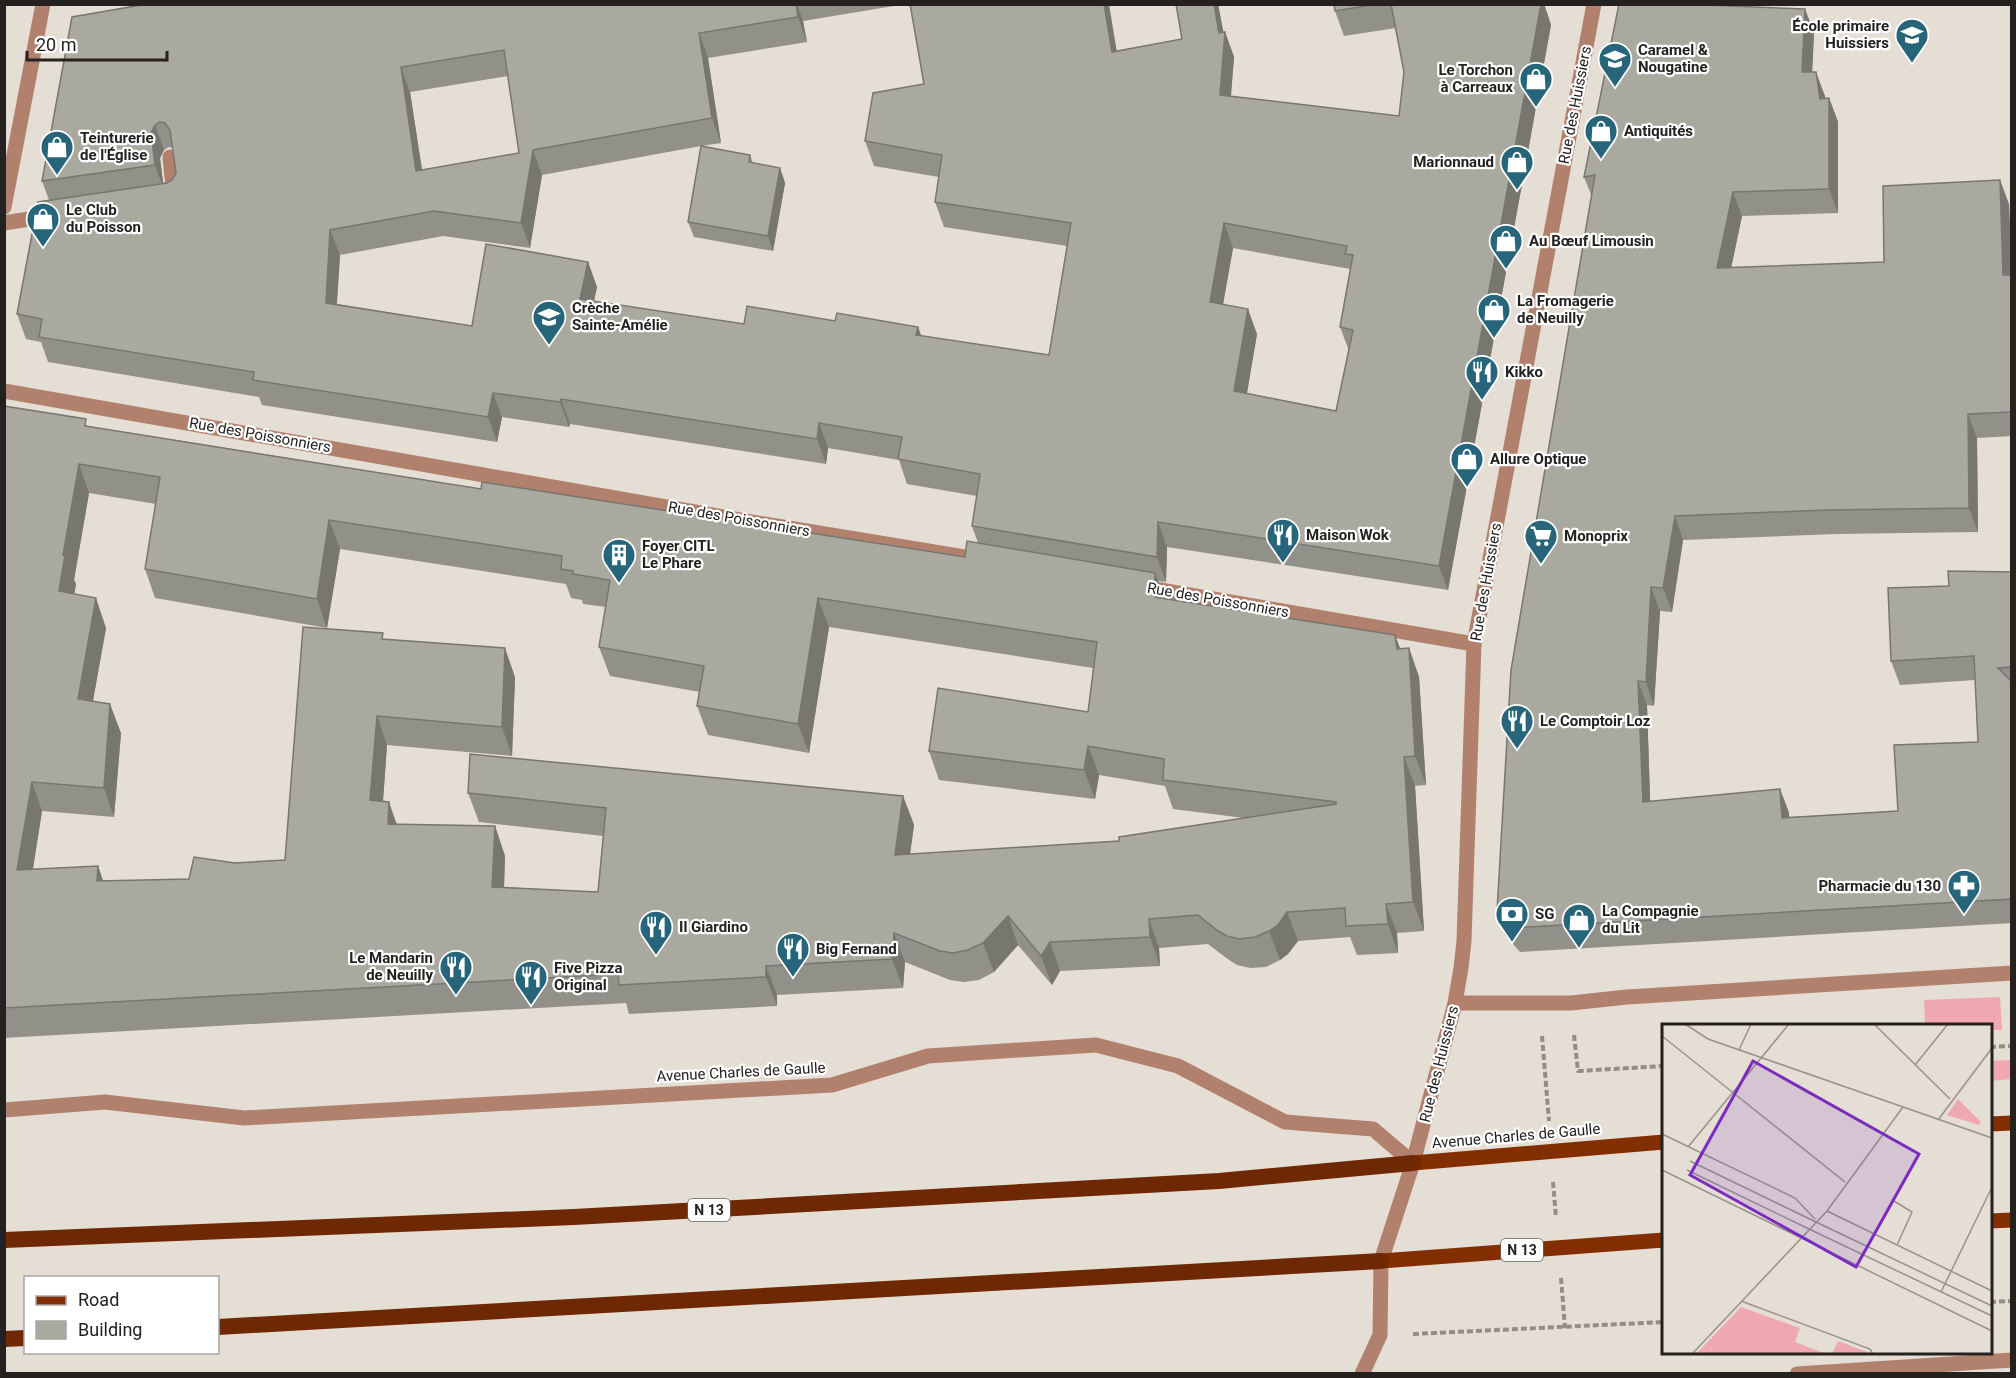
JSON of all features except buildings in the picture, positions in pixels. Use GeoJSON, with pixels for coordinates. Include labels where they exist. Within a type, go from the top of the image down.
{"type":"FeatureCollection","features":[{"type":"Feature","properties":{"kind":"highway","name":"N 13"},"geometry":{"type":"LineString","coordinates":[[4,1240],[574,1217],[1219,1181],[1413,1163]]}},
{"type":"Feature","properties":{"kind":"highway","name":"N 13"},"geometry":{"type":"LineString","coordinates":[[219,1327],[1381,1261]]}},
{"type":"Feature","properties":{"kind":"highway"},"geometry":{"type":"LineString","coordinates":[[4,1339],[24,1338]]}},
{"type":"Feature","properties":{"kind":"main road"},"geometry":{"type":"LineString","coordinates":[[1992,1124],[2012,1123]]}},
{"type":"Feature","properties":{"kind":"main road","name":"Avenue Charles de Gaulle"},"geometry":{"type":"LineString","coordinates":[[1413,1163],[1662,1142]]}},
{"type":"Feature","properties":{"kind":"main road"},"geometry":{"type":"LineString","coordinates":[[1992,1221],[2012,1220]]}},
{"type":"Feature","properties":{"kind":"main road","name":"N 13"},"geometry":{"type":"LineString","coordinates":[[1381,1261],[1662,1240]]}},
{"type":"Feature","properties":{"kind":"street"},"geometry":{"type":"LineString","coordinates":[[4,207],[43,4]]}},
{"type":"Feature","properties":{"kind":"street","name":"Rue des Huissiers"},"geometry":{"type":"LineString","coordinates":[[1380,1335],[1381,1261],[1413,1163],[1455,1003],[1464,941],[1474,644],[1594,4]]}},
{"type":"Feature","properties":{"kind":"street"},"geometry":{"type":"LineString","coordinates":[[163,200],[175,198],[170,157]]}},
{"type":"Feature","properties":{"kind":"street"},"geometry":{"type":"LineString","coordinates":[[4,223],[72,213]]}},
{"type":"Feature","properties":{"kind":"street","name":"Rue des Poissonniers"},"geometry":{"type":"LineString","coordinates":[[4,391],[752,522],[992,561]]}},
{"type":"Feature","properties":{"kind":"street","name":"Rue des Poissonniers"},"geometry":{"type":"LineString","coordinates":[[1132,585],[1474,644]]}},
{"type":"Feature","properties":{"kind":"street"},"geometry":{"type":"LineString","coordinates":[[1455,1003],[1571,1004],[1627,997],[2012,973]]}},
{"type":"Feature","properties":{"kind":"street","name":"Avenue Charles de Gaulle"},"geometry":{"type":"LineString","coordinates":[[4,1110],[105,1102],[244,1118],[820,1086],[832,1085],[928,1056],[1096,1045],[1178,1066],[1285,1122],[1373,1129],[1413,1163]]}},
{"type":"Feature","properties":{"kind":"street"},"geometry":{"type":"LineString","coordinates":[[1362,1374],[1380,1335]]}},
{"type":"Feature","properties":{"kind":"street"},"geometry":{"type":"LineString","coordinates":[[1797,1374],[2012,1360]]}},
{"type":"Feature","properties":{"kind":"path"},"geometry":{"type":"LineString","coordinates":[[1992,1047],[2012,1046]]}},
{"type":"Feature","properties":{"kind":"path"},"geometry":{"type":"LineString","coordinates":[[1578,1071],[1662,1066]]}},
{"type":"Feature","properties":{"kind":"path"},"geometry":{"type":"LineString","coordinates":[[1992,1302],[2012,1301]]}},
{"type":"Feature","properties":{"kind":"path"},"geometry":{"type":"LineString","coordinates":[[1380,1335],[1662,1322]]}},
{"type":"Feature","properties":{"kind":"shaded area"},"geometry":{"type":"Polygon","coordinates":[[[2000,997],[2002,1030],[1992,1030],[1992,1024],[1925,1024],[1924,1000],[2000,997]]]}},
{"type":"Feature","properties":{"kind":"shaded area"},"geometry":{"type":"Polygon","coordinates":[[[2011,1060],[2011,1079],[1992,1081],[1992,1061],[2011,1060]]]}},
{"type":"Feature","properties":{"kind":"place","name":"École primaire Huissiers"},"geometry":{"type":"Point","coordinates":[1912,64]}},
{"type":"Feature","properties":{"kind":"place","name":"Caramel & Nougatine"},"geometry":{"type":"Point","coordinates":[1615,88]}},
{"type":"Feature","properties":{"kind":"place","name":"Le Torchon à Carreaux"},"geometry":{"type":"Point","coordinates":[1536,108]}},
{"type":"Feature","properties":{"kind":"place","name":"Antiquités"},"geometry":{"type":"Point","coordinates":[1601,160]}},
{"type":"Feature","properties":{"kind":"place","name":"Teinturerie de l'Église"},"geometry":{"type":"Point","coordinates":[57,176]}},
{"type":"Feature","properties":{"kind":"place","name":"Marionnaud"},"geometry":{"type":"Point","coordinates":[1517,191]}},
{"type":"Feature","properties":{"kind":"place","name":"Le Club du Poisson"},"geometry":{"type":"Point","coordinates":[43,248]}},
{"type":"Feature","properties":{"kind":"place","name":"Au Bœuf Limousin"},"geometry":{"type":"Point","coordinates":[1506,270]}},
{"type":"Feature","properties":{"kind":"place","name":"La Fromagerie de Neuilly"},"geometry":{"type":"Point","coordinates":[1494,339]}},
{"type":"Feature","properties":{"kind":"place","name":"Crèche Sainte-Amélie"},"geometry":{"type":"Point","coordinates":[549,346]}},
{"type":"Feature","properties":{"kind":"place","name":"Kikko"},"geometry":{"type":"Point","coordinates":[1482,401]}},
{"type":"Feature","properties":{"kind":"place","name":"Allure Optique"},"geometry":{"type":"Point","coordinates":[1467,488]}},
{"type":"Feature","properties":{"kind":"place","name":"Maison Wok"},"geometry":{"type":"Point","coordinates":[1283,564]}},
{"type":"Feature","properties":{"kind":"place","name":"Monoprix"},"geometry":{"type":"Point","coordinates":[1541,565]}},
{"type":"Feature","properties":{"kind":"place","name":"Foyer CITL Le Phare"},"geometry":{"type":"Point","coordinates":[619,584]}},
{"type":"Feature","properties":{"kind":"place","name":"Le Comptoir Loz"},"geometry":{"type":"Point","coordinates":[1517,750]}},
{"type":"Feature","properties":{"kind":"place","name":"Pharmacie du 130"},"geometry":{"type":"Point","coordinates":[1964,915]}},
{"type":"Feature","properties":{"kind":"place","name":"SG"},"geometry":{"type":"Point","coordinates":[1512,943]}},
{"type":"Feature","properties":{"kind":"place","name":"La Compagnie du Lit"},"geometry":{"type":"Point","coordinates":[1579,949]}},
{"type":"Feature","properties":{"kind":"place","name":"Il Giardino"},"geometry":{"type":"Point","coordinates":[656,956]}},
{"type":"Feature","properties":{"kind":"place","name":"Big Fernand"},"geometry":{"type":"Point","coordinates":[793,978]}},
{"type":"Feature","properties":{"kind":"place","name":"Le Mandarin de Neuilly"},"geometry":{"type":"Point","coordinates":[456,996]}},
{"type":"Feature","properties":{"kind":"place","name":"Five Pizza Original"},"geometry":{"type":"Point","coordinates":[531,1006]}}]}
